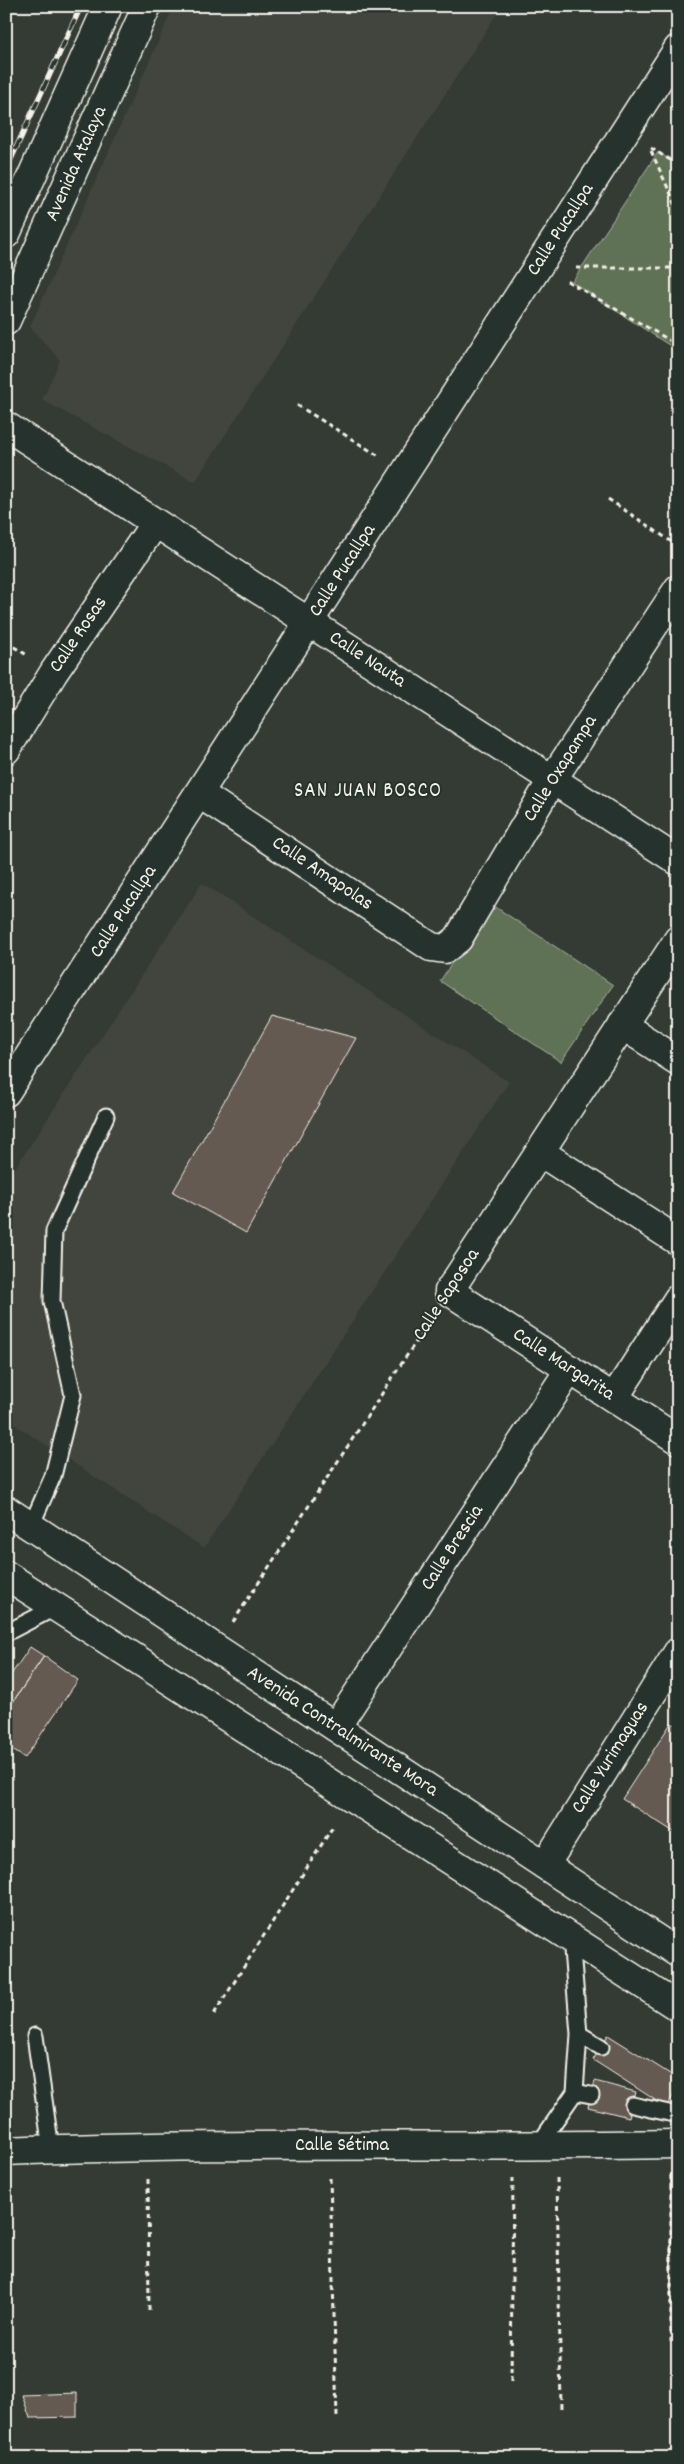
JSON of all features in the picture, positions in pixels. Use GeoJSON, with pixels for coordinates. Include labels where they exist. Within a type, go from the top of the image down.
{"type":"FeatureCollection","features":[{"type":"Feature","properties":{"kind":"street","name":"Avenida Atalaya"},"geometry":{"type":"LineString","coordinates":[[6,234],[108,6]]}},
{"type":"Feature","properties":{"kind":"street","name":"Avenida Atalaya"},"geometry":{"type":"LineString","coordinates":[[6,321],[147,6]]}},
{"type":"Feature","properties":{"kind":"street","name":"Calle Pucallpa"},"geometry":{"type":"LineString","coordinates":[[6,1092],[200,794],[678,49]]}},
{"type":"Feature","properties":{"kind":"street","name":"Calle Nauta"},"geometry":{"type":"LineString","coordinates":[[6,426],[678,861]]}},
{"type":"Feature","properties":{"kind":"street","name":"Calle Rosas"},"geometry":{"type":"LineString","coordinates":[[6,750],[54,672],[155,522]]}},
{"type":"Feature","properties":{"kind":"street","name":"Calle Oxapampa"},"geometry":{"type":"LineString","coordinates":[[445,949],[458,939],[552,780],[678,589]]}},
{"type":"Feature","properties":{"kind":"street","name":"Calle Amapolas"},"geometry":{"type":"LineString","coordinates":[[200,794],[431,946],[445,949]]}},
{"type":"Feature","properties":{"kind":"street","name":"Calle Saposoa"},"geometry":{"type":"LineString","coordinates":[[448,1291],[678,940]]}},
{"type":"Feature","properties":{"kind":"street"},"geometry":{"type":"LineString","coordinates":[[622,1025],[678,1061]]}},
{"type":"Feature","properties":{"kind":"street"},"geometry":{"type":"LineString","coordinates":[[540,1152],[678,1241]]}},
{"type":"Feature","properties":{"kind":"street","name":"Calle Margarita"},"geometry":{"type":"LineString","coordinates":[[448,1291],[678,1440]]}},
{"type":"Feature","properties":{"kind":"street"},"geometry":{"type":"LineString","coordinates":[[614,1398],[678,1300]]}},
{"type":"Feature","properties":{"kind":"street","name":"Calle Brescia"},"geometry":{"type":"LineString","coordinates":[[336,1727],[570,1370]]}},
{"type":"Feature","properties":{"kind":"street","name":"Avenida Contralmirante Mora"},"geometry":{"type":"LineString","coordinates":[[6,1510],[678,1953]]}},
{"type":"Feature","properties":{"kind":"street"},"geometry":{"type":"LineString","coordinates":[[6,1575],[678,2007]]}},
{"type":"Feature","properties":{"kind":"street","name":"Calle Yurimaguas"},"geometry":{"type":"LineString","coordinates":[[544,1865],[678,1652]]}},
{"type":"Feature","properties":{"kind":"street","name":"Calle Sétima"},"geometry":{"type":"LineString","coordinates":[[6,2151],[147,2146],[674,2144]]}},
{"type":"Feature","properties":{"kind":"lane"},"geometry":{"type":"LineString","coordinates":[[31,1526],[53,1476],[73,1395],[52,1301],[54,1231],[106,1116]]}},
{"type":"Feature","properties":{"kind":"lane"},"geometry":{"type":"LineString","coordinates":[[6,1633],[56,1607]]}},
{"type":"Feature","properties":{"kind":"lane"},"geometry":{"type":"LineString","coordinates":[[536,2146],[575,2092],[579,2034],[571,1938]]}},
{"type":"Feature","properties":{"kind":"lane"},"geometry":{"type":"LineString","coordinates":[[579,2034],[601,2047]]}},
{"type":"Feature","properties":{"kind":"lane"},"geometry":{"type":"LineString","coordinates":[[36,2036],[51,2149]]}},
{"type":"Feature","properties":{"kind":"lane"},"geometry":{"type":"LineString","coordinates":[[575,2092],[591,2095]]}},
{"type":"Feature","properties":{"kind":"lane"},"geometry":{"type":"LineString","coordinates":[[633,2105],[678,2115]]}},
{"type":"Feature","properties":{"kind":"path"},"geometry":{"type":"LineString","coordinates":[[678,165],[649,147],[678,210]]}},
{"type":"Feature","properties":{"kind":"path"},"geometry":{"type":"LineString","coordinates":[[569,268],[678,268]]}},
{"type":"Feature","properties":{"kind":"path"},"geometry":{"type":"LineString","coordinates":[[563,278],[678,346]]}},
{"type":"Feature","properties":{"kind":"path"},"geometry":{"type":"LineString","coordinates":[[296,405],[406,473]]}},
{"type":"Feature","properties":{"kind":"path"},"geometry":{"type":"LineString","coordinates":[[608,499],[678,546]]}},
{"type":"Feature","properties":{"kind":"path","name":"Calle Saposoa"},"geometry":{"type":"LineString","coordinates":[[216,1649],[448,1291]]}},
{"type":"Feature","properties":{"kind":"path"},"geometry":{"type":"LineString","coordinates":[[214,2014],[352,1797]]}},
{"type":"Feature","properties":{"kind":"path"},"geometry":{"type":"LineString","coordinates":[[671,2345],[674,2144]]}},
{"type":"Feature","properties":{"kind":"path"},"geometry":{"type":"LineString","coordinates":[[329,2145],[337,2417]]}},
{"type":"Feature","properties":{"kind":"path"},"geometry":{"type":"LineString","coordinates":[[147,2146],[149,2311]]}},
{"type":"Feature","properties":{"kind":"path"},"geometry":{"type":"LineString","coordinates":[[511,2381],[536,2146]]}},
{"type":"Feature","properties":{"kind":"path"},"geometry":{"type":"LineString","coordinates":[[536,2146],[561,2410]]}},
{"type":"Feature","properties":{"kind":"shaded area"},"geometry":{"type":"Polygon","coordinates":[[[174,6],[502,6],[195,482],[42,400],[60,360],[30,327],[174,6]]]}},
{"type":"Feature","properties":{"kind":"shaded area"},"geometry":{"type":"Polygon","coordinates":[[[202,883],[509,1082],[204,1548],[6,1419],[6,1182],[202,883]]]}},
{"type":"Feature","properties":{"kind":"green space"},"geometry":{"type":"Polygon","coordinates":[[[658,152],[678,165],[678,351],[572,282],[658,152]]]}},
{"type":"Feature","properties":{"kind":"green space"},"geometry":{"type":"Polygon","coordinates":[[[491,904],[613,985],[561,1062],[440,981],[491,904]]]}},
{"type":"Feature","properties":{"kind":"building"},"geometry":{"type":"Polygon","coordinates":[[[6,6],[15,6],[6,25],[6,6]]]}},
{"type":"Feature","properties":{"kind":"building"},"geometry":{"type":"Polygon","coordinates":[[[272,1016],[356,1038],[246,1233],[173,1192],[272,1016]]]}},
{"type":"Feature","properties":{"kind":"building"},"geometry":{"type":"Polygon","coordinates":[[[30,1647],[44,1656],[6,1712],[6,1682],[30,1647]]]}},
{"type":"Feature","properties":{"kind":"building"},"geometry":{"type":"Polygon","coordinates":[[[44,1656],[78,1680],[25,1758],[6,1746],[6,1712],[44,1656]]]}},
{"type":"Feature","properties":{"kind":"building"},"geometry":{"type":"Polygon","coordinates":[[[671,1723],[678,1726],[677,1834],[622,1799],[671,1723]]]}},
{"type":"Feature","properties":{"kind":"building"},"geometry":{"type":"Polygon","coordinates":[[[608,2035],[678,2079],[678,2088],[666,2107],[593,2060],[608,2035]]]}},
{"type":"Feature","properties":{"kind":"building"},"geometry":{"type":"Polygon","coordinates":[[[595,2081],[636,2092],[629,2117],[588,2107],[595,2081]]]}},
{"type":"Feature","properties":{"kind":"building"},"geometry":{"type":"Polygon","coordinates":[[[77,2393],[77,2417],[30,2418],[22,2395],[77,2393]]]}},
{"type":"Feature","properties":{"kind":"railway"},"geometry":{"type":"LineString","coordinates":[[6,170],[81,6]]}},
{"type":"Feature","properties":{"kind":"district","name":"SAN JUAN BOSCO"},"geometry":{"type":"Point","coordinates":[368,792]}}]}
